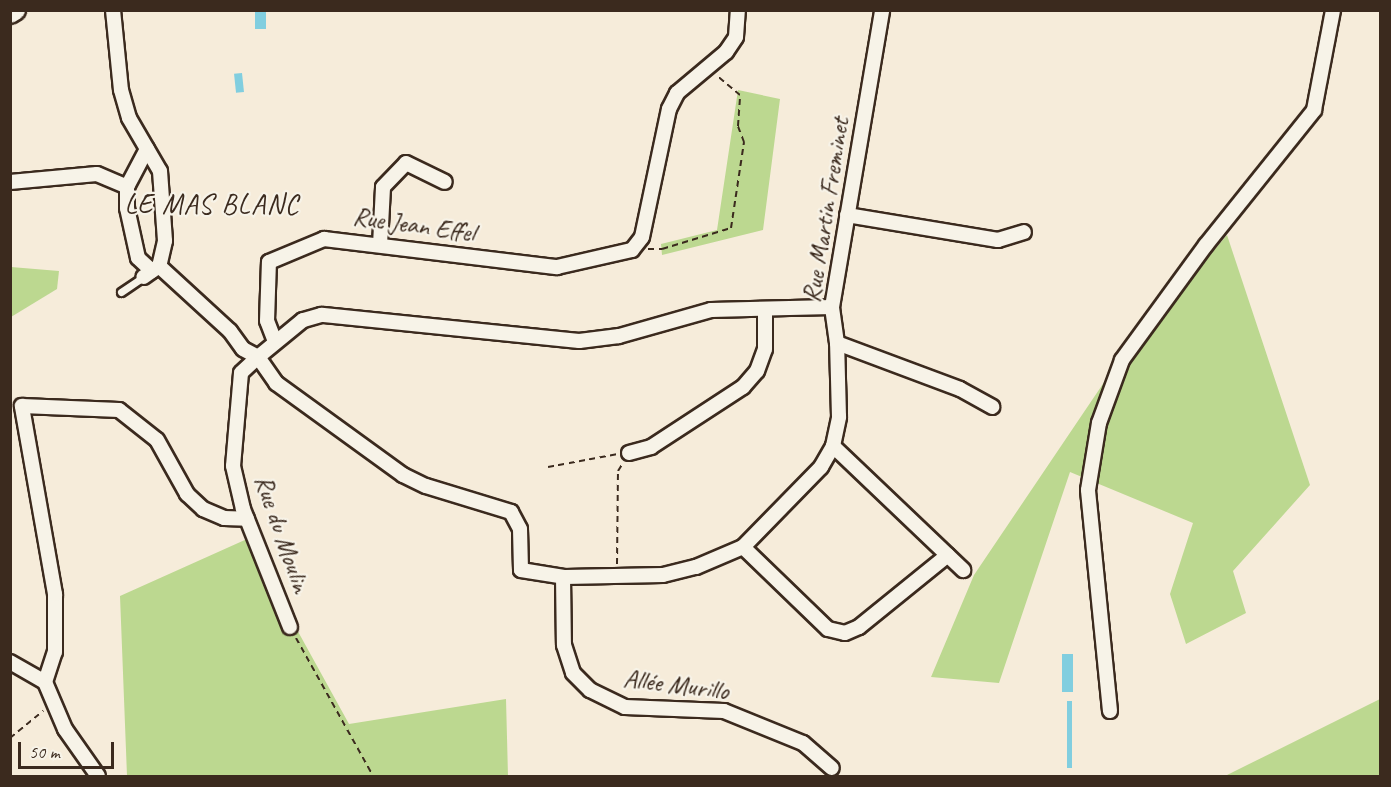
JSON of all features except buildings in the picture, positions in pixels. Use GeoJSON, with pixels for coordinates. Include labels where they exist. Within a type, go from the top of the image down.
{"type":"FeatureCollection","features":[{"type":"Feature","properties":{"kind":"street"},"geometry":{"type":"LineString","coordinates":[[10,13],[15,10]]}},
{"type":"Feature","properties":{"kind":"street"},"geometry":{"type":"LineString","coordinates":[[113,10],[121,90],[129,118],[160,171],[165,241],[151,271]]}},
{"type":"Feature","properties":{"kind":"street"},"geometry":{"type":"LineString","coordinates":[[632,250],[642,237],[669,109],[677,93],[726,52],[736,37],[738,10]]}},
{"type":"Feature","properties":{"kind":"street","name":"Rue Martin Freminet"},"geometry":{"type":"LineString","coordinates":[[258,357],[276,383],[403,475],[426,486],[511,512],[520,529],[521,570],[563,577],[663,575],[706,564],[743,547],[821,467],[833,446],[839,417],[837,343],[832,307],[882,10]]}},
{"type":"Feature","properties":{"kind":"street"},"geometry":{"type":"LineString","coordinates":[[1110,711],[1088,490],[1098,423],[1122,360],[1206,245],[1314,110],[1333,10]]}},
{"type":"Feature","properties":{"kind":"street"},"geometry":{"type":"LineString","coordinates":[[147,149],[127,187],[138,258],[151,271],[230,331],[243,349],[258,357]]}},
{"type":"Feature","properties":{"kind":"street"},"geometry":{"type":"LineString","coordinates":[[380,245],[383,187],[406,163],[445,182]]}},
{"type":"Feature","properties":{"kind":"street"},"geometry":{"type":"LineString","coordinates":[[10,182],[97,174],[127,187]]}},
{"type":"Feature","properties":{"kind":"street"},"geometry":{"type":"LineString","coordinates":[[847,216],[998,240],[1024,232]]}},
{"type":"Feature","properties":{"kind":"street","name":"Rue Jean Effel"},"geometry":{"type":"LineString","coordinates":[[274,339],[267,321],[269,262],[324,238],[557,267],[632,250]]}},
{"type":"Feature","properties":{"kind":"street","name":"Rue du Moulin"},"geometry":{"type":"LineString","coordinates":[[290,627],[247,519],[234,466],[241,373],[274,339],[303,320],[321,315],[579,341],[619,336],[711,310],[832,307]]}},
{"type":"Feature","properties":{"kind":"street"},"geometry":{"type":"LineString","coordinates":[[629,453],[651,447],[744,387],[757,371],[765,349],[765,309]]}},
{"type":"Feature","properties":{"kind":"street"},"geometry":{"type":"LineString","coordinates":[[837,343],[960,389],[992,407]]}},
{"type":"Feature","properties":{"kind":"street"},"geometry":{"type":"LineString","coordinates":[[45,682],[55,652],[54,594],[21,406],[119,410],[157,440],[187,494],[203,509],[224,518],[247,519]]}},
{"type":"Feature","properties":{"kind":"street"},"geometry":{"type":"LineString","coordinates":[[833,446],[963,570]]}},
{"type":"Feature","properties":{"kind":"street"},"geometry":{"type":"LineString","coordinates":[[743,547],[828,629],[845,633],[859,627],[948,555]]}},
{"type":"Feature","properties":{"kind":"street","name":"Allée Murillo"},"geometry":{"type":"LineString","coordinates":[[563,577],[564,645],[573,673],[590,690],[625,707],[724,711],[803,743],[832,768]]}},
{"type":"Feature","properties":{"kind":"street"},"geometry":{"type":"LineString","coordinates":[[10,662],[45,682],[65,729],[98,777]]}},
{"type":"Feature","properties":{"kind":"lane"},"geometry":{"type":"LineString","coordinates":[[121,292],[151,271]]}},
{"type":"Feature","properties":{"kind":"path"},"geometry":{"type":"LineString","coordinates":[[632,250],[662,249],[731,228],[744,141],[738,126],[740,95],[708,68]]}},
{"type":"Feature","properties":{"kind":"path"},"geometry":{"type":"LineString","coordinates":[[548,467],[629,453]]}},
{"type":"Feature","properties":{"kind":"path"},"geometry":{"type":"LineString","coordinates":[[616,576],[618,471],[629,453]]}},
{"type":"Feature","properties":{"kind":"path","name":"Rue du Moulin"},"geometry":{"type":"LineString","coordinates":[[290,627],[373,777]]}},
{"type":"Feature","properties":{"kind":"path"},"geometry":{"type":"LineString","coordinates":[[10,738],[54,702]]}},
{"type":"Feature","properties":{"kind":"green space"},"geometry":{"type":"Polygon","coordinates":[[[738,90],[780,99],[763,230],[662,255],[661,244],[717,230],[738,90]]]}},
{"type":"Feature","properties":{"kind":"green space"},"geometry":{"type":"Polygon","coordinates":[[[1227,235],[1310,485],[1233,571],[1246,613],[1186,644],[1170,594],[1193,523],[1070,472],[999,683],[931,677],[974,575],[1113,369],[1227,235]]]}},
{"type":"Feature","properties":{"kind":"green space"},"geometry":{"type":"Polygon","coordinates":[[[11,267],[59,271],[57,289],[11,317],[11,267]]]}},
{"type":"Feature","properties":{"kind":"green space"},"geometry":{"type":"Polygon","coordinates":[[[247,539],[349,724],[506,699],[508,776],[127,776],[120,596],[247,539]]]}},
{"type":"Feature","properties":{"kind":"green space"},"geometry":{"type":"Polygon","coordinates":[[[1380,699],[1380,776],[1225,776],[1380,699]]]}},
{"type":"Feature","properties":{"kind":"water"},"geometry":{"type":"Polygon","coordinates":[[[255,11],[266,11],[266,29],[255,29],[255,11]]]}},
{"type":"Feature","properties":{"kind":"water"},"geometry":{"type":"Polygon","coordinates":[[[242,73],[244,92],[236,93],[234,74],[242,73]]]}},
{"type":"Feature","properties":{"kind":"water"},"geometry":{"type":"Polygon","coordinates":[[[1062,654],[1073,654],[1073,692],[1062,692],[1062,654]]]}},
{"type":"Feature","properties":{"kind":"water"},"geometry":{"type":"Polygon","coordinates":[[[1067,701],[1072,701],[1072,768],[1067,768],[1067,701]]]}},
{"type":"Feature","properties":{"kind":"district","name":"LE MAS BLANC"},"geometry":{"type":"Point","coordinates":[212,204]}}]}
